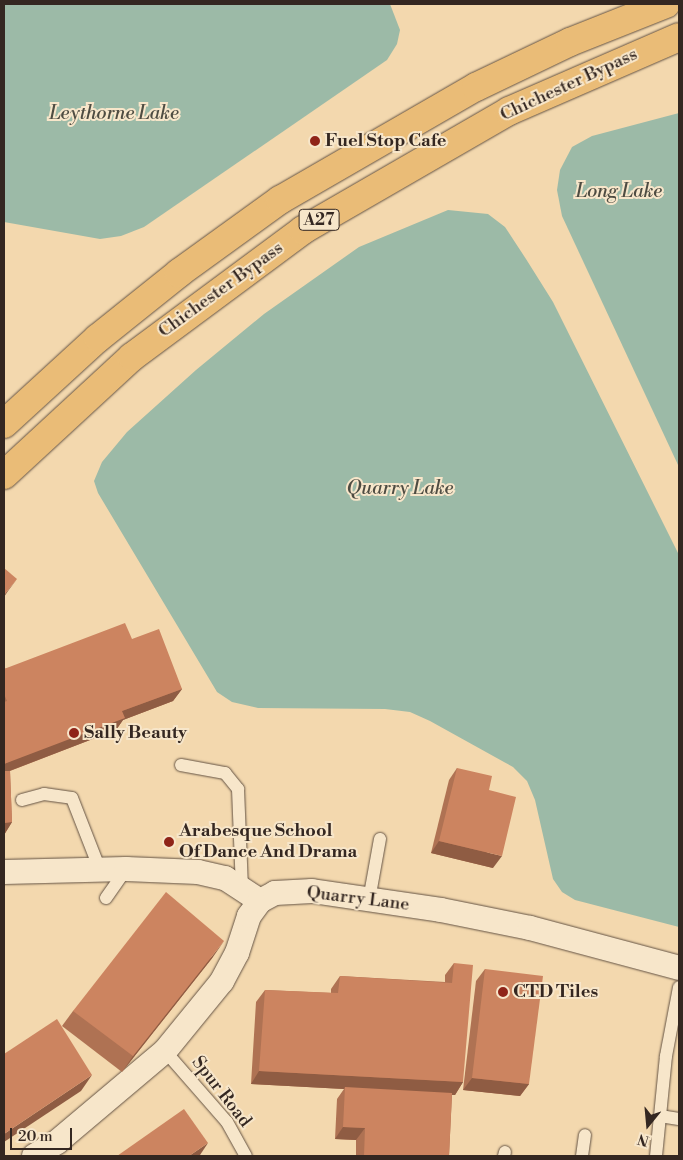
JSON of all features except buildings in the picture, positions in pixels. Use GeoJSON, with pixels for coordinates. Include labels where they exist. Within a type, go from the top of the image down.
{"type":"FeatureCollection","features":[{"type":"Feature","properties":{"kind":"highway","name":"Chichester Bypass"},"geometry":{"type":"LineString","coordinates":[[4,424],[112,326],[280,200],[476,87],[570,42],[666,4]]}},
{"type":"Feature","properties":{"kind":"highway","name":"Chichester Bypass"},"geometry":{"type":"LineString","coordinates":[[4,475],[132,357],[303,230],[509,111],[679,37]]}},
{"type":"Feature","properties":{"kind":"street"},"geometry":{"type":"LineString","coordinates":[[4,872],[100,870],[198,872],[226,878],[251,894],[249,916],[237,953],[222,981],[165,1050],[57,1142],[34,1156]]}},
{"type":"Feature","properties":{"kind":"street","name":"Quarry Lane"},"geometry":{"type":"LineString","coordinates":[[251,894],[312,891],[530,928],[679,968]]}},
{"type":"Feature","properties":{"kind":"lane"},"geometry":{"type":"LineString","coordinates":[[181,765],[226,773],[238,789],[251,894]]}},
{"type":"Feature","properties":{"kind":"lane"},"geometry":{"type":"LineString","coordinates":[[22,800],[44,794],[72,798],[100,870]]}},
{"type":"Feature","properties":{"kind":"lane"},"geometry":{"type":"LineString","coordinates":[[368,900],[380,839]]}},
{"type":"Feature","properties":{"kind":"lane"},"geometry":{"type":"LineString","coordinates":[[106,898],[126,870]]}},
{"type":"Feature","properties":{"kind":"lane"},"geometry":{"type":"LineString","coordinates":[[656,1156],[666,1056],[679,987]]}},
{"type":"Feature","properties":{"kind":"lane","name":"Spur Road"},"geometry":{"type":"LineString","coordinates":[[165,1050],[227,1122],[246,1156]]}},
{"type":"Feature","properties":{"kind":"lane"},"geometry":{"type":"LineString","coordinates":[[660,1116],[679,1119]]}},
{"type":"Feature","properties":{"kind":"lane"},"geometry":{"type":"LineString","coordinates":[[582,1156],[585,1135]]}},
{"type":"Feature","properties":{"kind":"water","name":"Leythorne Lake"},"geometry":{"type":"Polygon","coordinates":[[[4,4],[390,4],[400,30],[397,44],[387,60],[144,227],[121,236],[100,239],[4,222],[4,4]]]}},
{"type":"Feature","properties":{"kind":"water","name":"Long Lake"},"geometry":{"type":"Polygon","coordinates":[[[679,113],[679,467],[562,216],[557,190],[560,170],[572,147],[592,136],[679,113]]]}},
{"type":"Feature","properties":{"kind":"water","name":"Quarry Lake"},"geometry":{"type":"Polygon","coordinates":[[[448,210],[488,214],[505,227],[553,302],[679,555],[679,927],[575,900],[562,892],[553,879],[535,800],[527,781],[513,767],[430,721],[410,712],[385,709],[258,708],[232,702],[217,692],[98,493],[94,481],[102,462],[127,432],[196,370],[264,314],[359,247],[448,210]]]}},
{"type":"Feature","properties":{"kind":"place","name":"Fuel Stop Cafe"},"geometry":{"type":"Point","coordinates":[315,141]}},
{"type":"Feature","properties":{"kind":"place","name":"Sally Beauty"},"geometry":{"type":"Point","coordinates":[74,733]}},
{"type":"Feature","properties":{"kind":"place","name":"Arabesque School Of Dance And Drama"},"geometry":{"type":"Point","coordinates":[169,842]}},
{"type":"Feature","properties":{"kind":"place","name":"CTD Tiles"},"geometry":{"type":"Point","coordinates":[503,992]}}]}
